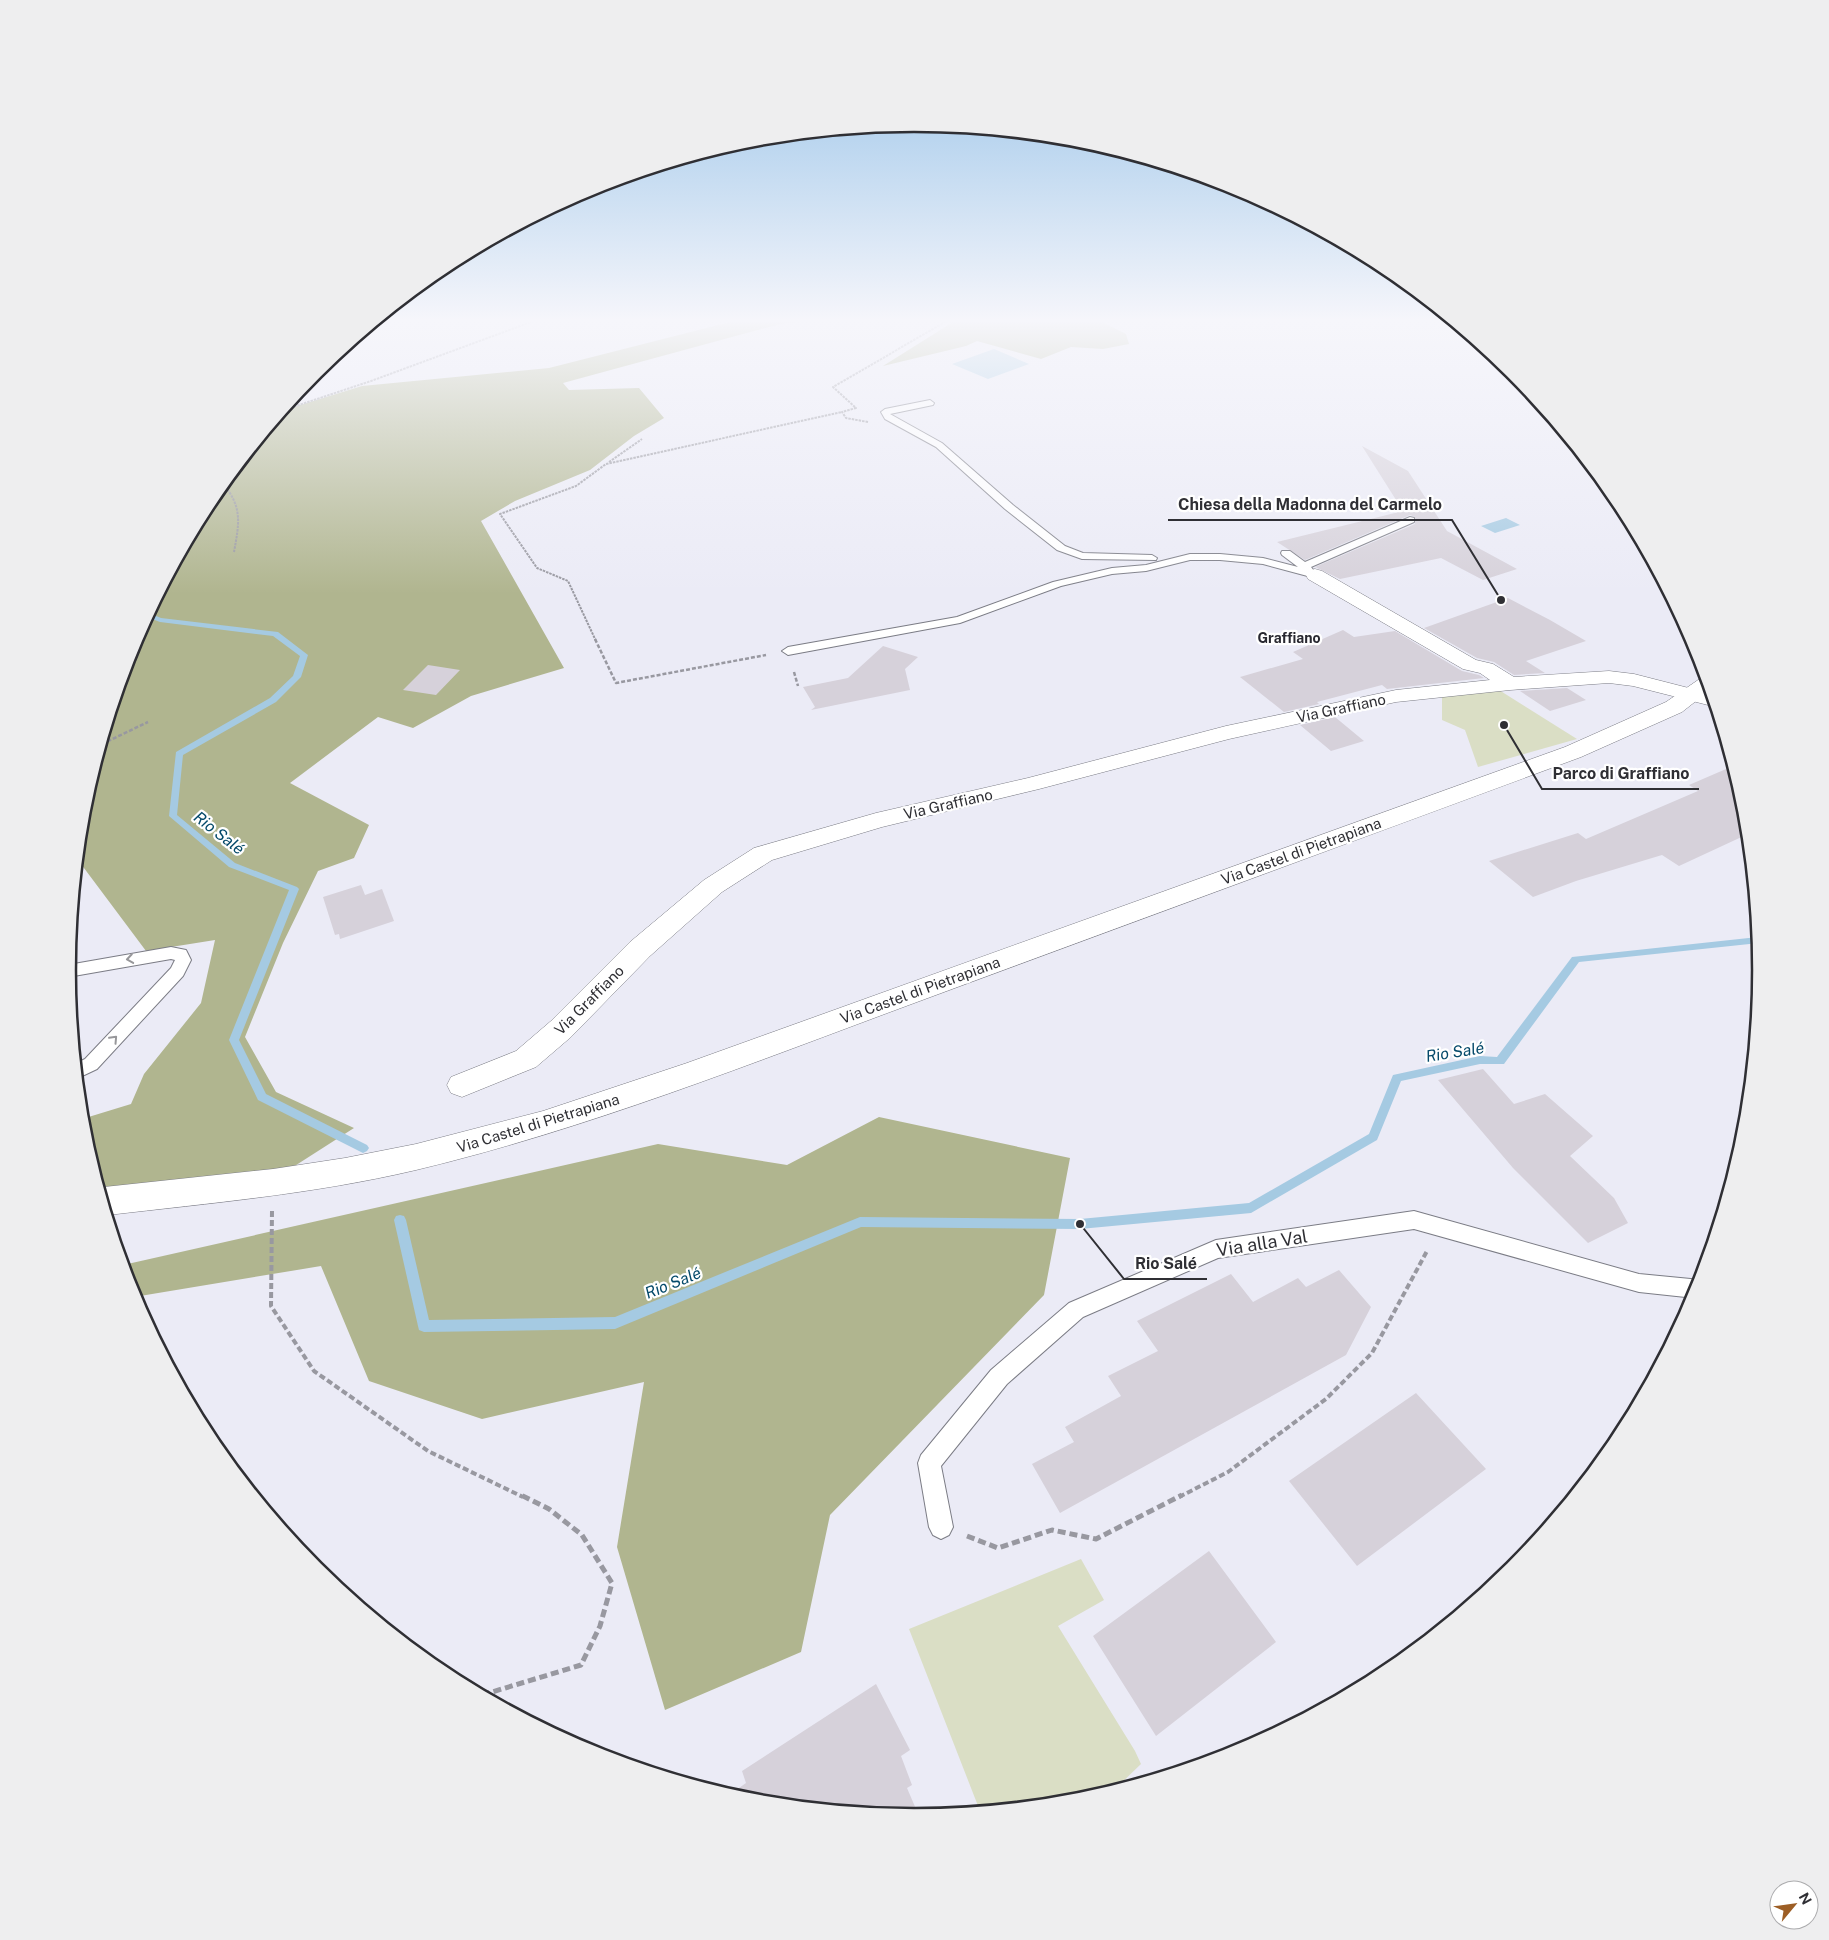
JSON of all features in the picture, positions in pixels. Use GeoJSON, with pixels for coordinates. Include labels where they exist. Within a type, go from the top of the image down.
{"type":"FeatureCollection","features":[{"type":"Feature","properties":{"kind":"street"},"geometry":{"type":"LineString","coordinates":[[1310,570],[1462,661],[1470,665],[1486,668],[1510,684]]}},
{"type":"Feature","properties":{"kind":"street","name":"Via Graffiano"},"geometry":{"type":"LineString","coordinates":[[462,1085],[526,1060],[561,1029],[648,942],[713,886],[764,854],[876,821],[1032,784],[1226,733],[1396,696],[1510,684],[1609,677],[1704,693]]}},
{"type":"Feature","properties":{"kind":"street","name":"Via Castel di Pietrapiana"},"geometry":{"type":"LineString","coordinates":[[109,1200],[273,1183],[345,1172],[473,1143],[543,1124],[622,1098],[1564,755],[1630,728],[1704,693]]}},
{"type":"Feature","properties":{"kind":"lane"},"geometry":{"type":"LineString","coordinates":[[884,413],[888,418],[939,445],[1009,507],[1061,548],[1082,556],[1184,559],[1220,557],[1263,561],[1310,570],[1410,520]]}},
{"type":"Feature","properties":{"kind":"lane"},"geometry":{"type":"LineString","coordinates":[[1286,553],[1310,570]]}},
{"type":"Feature","properties":{"kind":"lane"},"geometry":{"type":"LineString","coordinates":[[788,651],[960,620],[1057,584],[1112,571],[1146,568],[1184,559]]}},
{"type":"Feature","properties":{"kind":"lane"},"geometry":{"type":"LineString","coordinates":[[76,970],[171,953],[180,954],[183,960],[177,972],[91,1064],[82,1068]]}},
{"type":"Feature","properties":{"kind":"lane","name":"Via alla Val"},"geometry":{"type":"LineString","coordinates":[[941,1527],[929,1463],[999,1377],[1076,1310],[1216,1249],[1414,1220],[1640,1283],[1690,1288]]}},
{"type":"Feature","properties":{"kind":"path"},"geometry":{"type":"LineString","coordinates":[[606,464],[840,413]]}},
{"type":"Feature","properties":{"kind":"path"},"geometry":{"type":"LineString","coordinates":[[842,413],[846,418],[858,420]]}},
{"type":"Feature","properties":{"kind":"path"},"geometry":{"type":"LineString","coordinates":[[642,439],[576,486],[500,514],[537,568],[568,581],[616,683],[788,651],[798,686]]}},
{"type":"Feature","properties":{"kind":"path"},"geometry":{"type":"LineString","coordinates":[[228,490],[233,495],[240,518],[234,552]]}},
{"type":"Feature","properties":{"kind":"path"},"geometry":{"type":"LineString","coordinates":[[109,741],[148,722]]}},
{"type":"Feature","properties":{"kind":"path"},"geometry":{"type":"LineString","coordinates":[[273,1183],[271,1306],[314,1372],[428,1451],[549,1509],[582,1535],[612,1583],[600,1626],[581,1665],[490,1693]]}},
{"type":"Feature","properties":{"kind":"path"},"geometry":{"type":"LineString","coordinates":[[941,1527],[998,1548],[1052,1530],[1096,1539],[1228,1472],[1326,1399],[1372,1353],[1430,1246],[1414,1220]]}},
{"type":"Feature","properties":{"kind":"green space"},"geometry":{"type":"Polygon","coordinates":[[[288,413],[659,413],[664,418],[634,436],[590,470],[515,501],[481,521],[564,668],[471,696],[413,728],[378,717],[290,783],[369,825],[354,858],[318,871],[283,943],[245,1037],[276,1092],[354,1128],[279,1176],[107,1192],[89,1117],[131,1104],[144,1074],[201,1003],[215,940],[146,951],[83,866],[92,806],[105,753],[140,649],[163,599],[189,551],[218,504],[249,460],[288,413]]]}},
{"type":"Feature","properties":{"kind":"green space"},"geometry":{"type":"Polygon","coordinates":[[[1499,690],[1577,739],[1478,767],[1465,730],[1442,720],[1442,696],[1499,690]]]}},
{"type":"Feature","properties":{"kind":"green space"},"geometry":{"type":"Polygon","coordinates":[[[879,1117],[1070,1158],[1044,1295],[830,1515],[801,1652],[665,1710],[617,1547],[644,1382],[482,1419],[369,1381],[321,1266],[142,1296],[130,1263],[658,1144],[787,1165],[879,1117]]]}},
{"type":"Feature","properties":{"kind":"green space"},"geometry":{"type":"Polygon","coordinates":[[[1081,1559],[1104,1600],[1058,1626],[1135,1751],[1141,1764],[1122,1782],[1024,1801],[978,1805],[909,1629],[1081,1559]]]}},
{"type":"Feature","properties":{"kind":"water"},"geometry":{"type":"Polygon","coordinates":[[[1506,518],[1520,525],[1495,533],[1481,526],[1506,518]]]}},
{"type":"Feature","properties":{"kind":"building"},"geometry":{"type":"Polygon","coordinates":[[[1362,446],[1408,471],[1447,531],[1517,569],[1483,580],[1441,558],[1340,579],[1315,567],[1415,524],[1415,517],[1410,515],[1305,560],[1277,542],[1403,511],[1362,446]]]}},
{"type":"Feature","properties":{"kind":"building"},"geometry":{"type":"Polygon","coordinates":[[[1508,598],[1586,641],[1526,661],[1545,673],[1514,675],[1494,662],[1477,658],[1424,628],[1508,598]]]}},
{"type":"Feature","properties":{"kind":"building"},"geometry":{"type":"Polygon","coordinates":[[[1343,630],[1354,637],[1395,631],[1462,671],[1484,678],[1387,689],[1382,685],[1317,702],[1319,704],[1284,712],[1240,677],[1303,659],[1293,652],[1343,630]]]}},
{"type":"Feature","properties":{"kind":"building"},"geometry":{"type":"Polygon","coordinates":[[[883,646],[918,657],[905,669],[910,690],[811,710],[815,707],[803,687],[848,678],[883,646]]]}},
{"type":"Feature","properties":{"kind":"building"},"geometry":{"type":"Polygon","coordinates":[[[428,665],[460,670],[436,695],[403,690],[428,665]]]}},
{"type":"Feature","properties":{"kind":"building"},"geometry":{"type":"Polygon","coordinates":[[[1567,688],[1586,700],[1550,711],[1520,691],[1567,688]]]}},
{"type":"Feature","properties":{"kind":"building"},"geometry":{"type":"Polygon","coordinates":[[[1335,717],[1364,741],[1331,751],[1300,725],[1335,717]]]}},
{"type":"Feature","properties":{"kind":"building"},"geometry":{"type":"Polygon","coordinates":[[[1726,769],[1728,771],[1742,837],[1679,866],[1662,855],[1576,881],[1533,897],[1489,861],[1578,833],[1586,839],[1698,791],[1689,785],[1726,769]]]}},
{"type":"Feature","properties":{"kind":"building"},"geometry":{"type":"Polygon","coordinates":[[[361,885],[365,895],[382,889],[394,921],[340,939],[339,934],[335,935],[323,897],[361,885]]]}},
{"type":"Feature","properties":{"kind":"building"},"geometry":{"type":"Polygon","coordinates":[[[1483,1069],[1514,1104],[1545,1094],[1593,1136],[1570,1156],[1614,1198],[1628,1223],[1588,1243],[1513,1168],[1438,1080],[1483,1069]]]}},
{"type":"Feature","properties":{"kind":"building"},"geometry":{"type":"Polygon","coordinates":[[[1339,1270],[1371,1307],[1346,1355],[1060,1513],[1032,1464],[1074,1442],[1065,1427],[1121,1396],[1108,1376],[1158,1351],[1137,1321],[1231,1274],[1253,1302],[1298,1278],[1306,1287],[1339,1270]]]}},
{"type":"Feature","properties":{"kind":"building"},"geometry":{"type":"Polygon","coordinates":[[[1416,1393],[1486,1469],[1357,1566],[1289,1481],[1416,1393]]]}},
{"type":"Feature","properties":{"kind":"building"},"geometry":{"type":"Polygon","coordinates":[[[1209,1551],[1276,1642],[1156,1736],[1093,1636],[1209,1551]]]}},
{"type":"Feature","properties":{"kind":"building"},"geometry":{"type":"Polygon","coordinates":[[[876,1684],[910,1750],[901,1756],[912,1785],[907,1788],[916,1808],[860,1806],[805,1801],[751,1792],[738,1789],[746,1783],[742,1771],[876,1684]]]}},
{"type":"Feature","properties":{"kind":"waterway","name":"Rio Salé"},"geometry":{"type":"LineString","coordinates":[[154,618],[160,620],[275,634],[304,655],[297,677],[273,700],[179,754],[173,816],[232,865],[294,889],[234,1040],[262,1097],[363,1148]]}},
{"type":"Feature","properties":{"kind":"waterway","name":"Rio Salé"},"geometry":{"type":"LineString","coordinates":[[400,1220],[424,1326],[615,1323],[860,1222],[1080,1224],[1251,1208],[1373,1137],[1397,1078],[1480,1060],[1500,1061],[1576,959],[1752,941]]}},
{"type":"Feature","properties":{"kind":"place","name":"Chiesa della Madonna del Carmelo"},"geometry":{"type":"Point","coordinates":[1501,600]}},
{"type":"Feature","properties":{"kind":"place","name":"Parco di Graffiano"},"geometry":{"type":"Point","coordinates":[1504,725]}},
{"type":"Feature","properties":{"kind":"place","name":"Rio Salé"},"geometry":{"type":"Point","coordinates":[1080,1224]}},
{"type":"Feature","properties":{"kind":"district","name":"Graffiano"},"geometry":{"type":"Point","coordinates":[1289,638]}}]}
